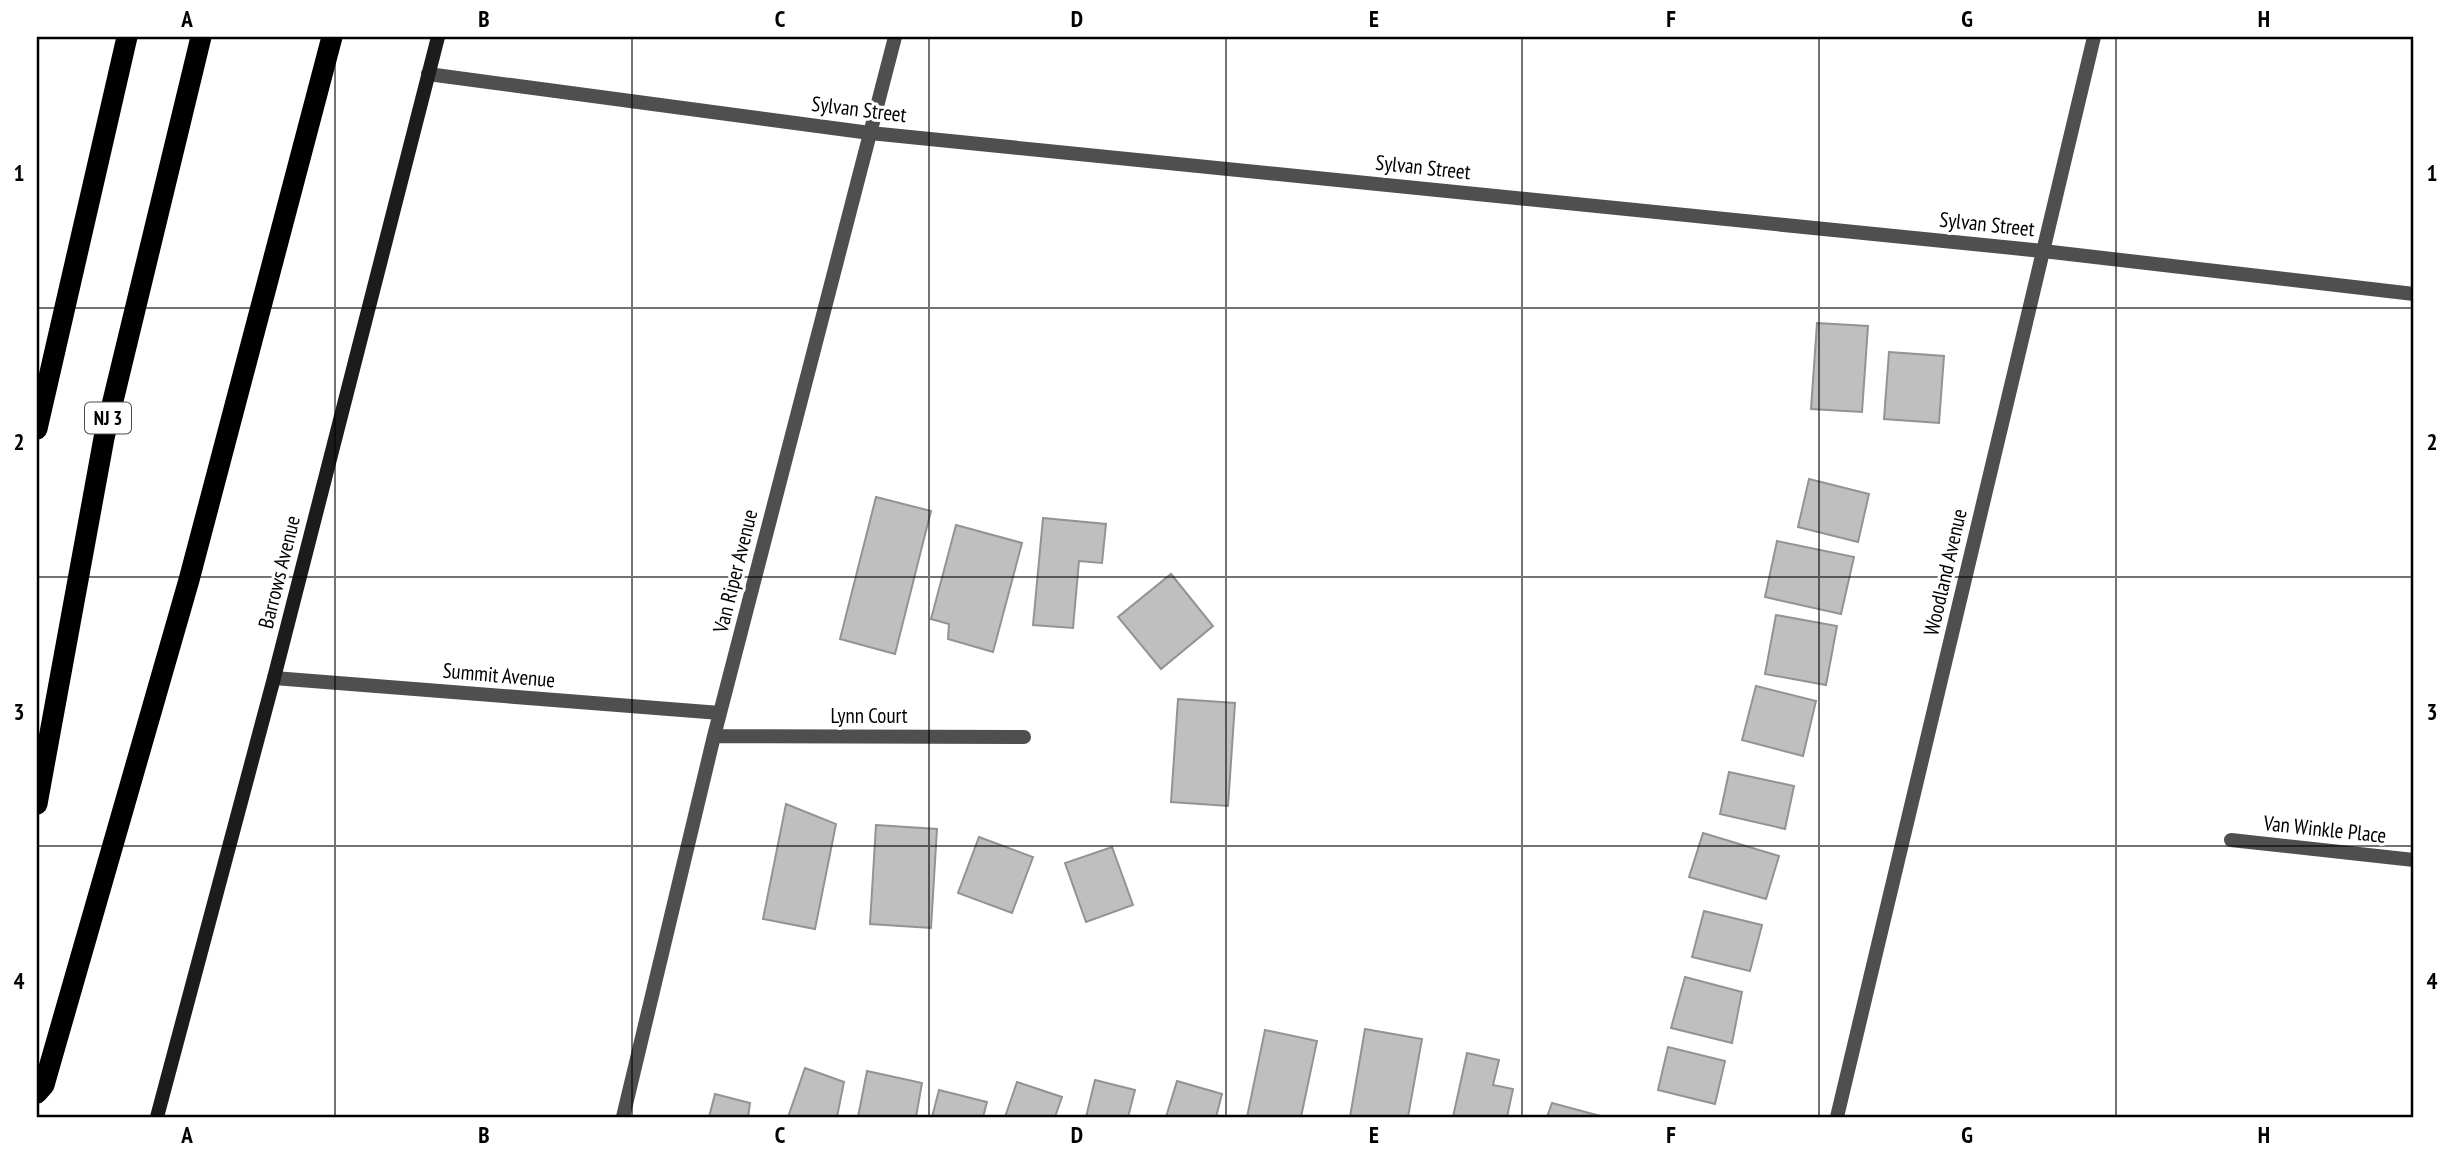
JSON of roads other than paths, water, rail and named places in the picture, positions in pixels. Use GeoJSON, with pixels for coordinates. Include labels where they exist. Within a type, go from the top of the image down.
{"type":"FeatureCollection","features":[{"type":"Feature","properties":{"kind":"highway"},"geometry":{"type":"LineString","coordinates":[[37,429],[127,37]]}},
{"type":"Feature","properties":{"kind":"highway","name":"NJ 3"},"geometry":{"type":"LineString","coordinates":[[37,804],[104,438],[201,37]]}},
{"type":"Feature","properties":{"kind":"highway"},"geometry":{"type":"LineString","coordinates":[[37,1093],[44,1085],[189,580],[332,37]]}},
{"type":"Feature","properties":{"kind":"street","name":"Barrows Avenue"},"geometry":{"type":"LineString","coordinates":[[157,1117],[274,678],[438,37]]}},
{"type":"Feature","properties":{"kind":"street","name":"Van Riper Avenue"},"geometry":{"type":"LineString","coordinates":[[623,1117],[714,736],[895,37]]}},
{"type":"Feature","properties":{"kind":"street","name":"Woodland Avenue"},"geometry":{"type":"LineString","coordinates":[[1837,1117],[2094,37]]}},
{"type":"Feature","properties":{"kind":"street","name":"Sylvan Street"},"geometry":{"type":"LineString","coordinates":[[428,74],[870,132],[2043,251],[2414,294]]}},
{"type":"Feature","properties":{"kind":"street","name":"Summit Avenue"},"geometry":{"type":"LineString","coordinates":[[274,678],[720,713]]}},
{"type":"Feature","properties":{"kind":"street","name":"Lynn Court"},"geometry":{"type":"LineString","coordinates":[[714,736],[1024,737]]}},
{"type":"Feature","properties":{"kind":"street","name":"Van Winkle Place"},"geometry":{"type":"LineString","coordinates":[[2231,841],[2414,860]]}}]}
